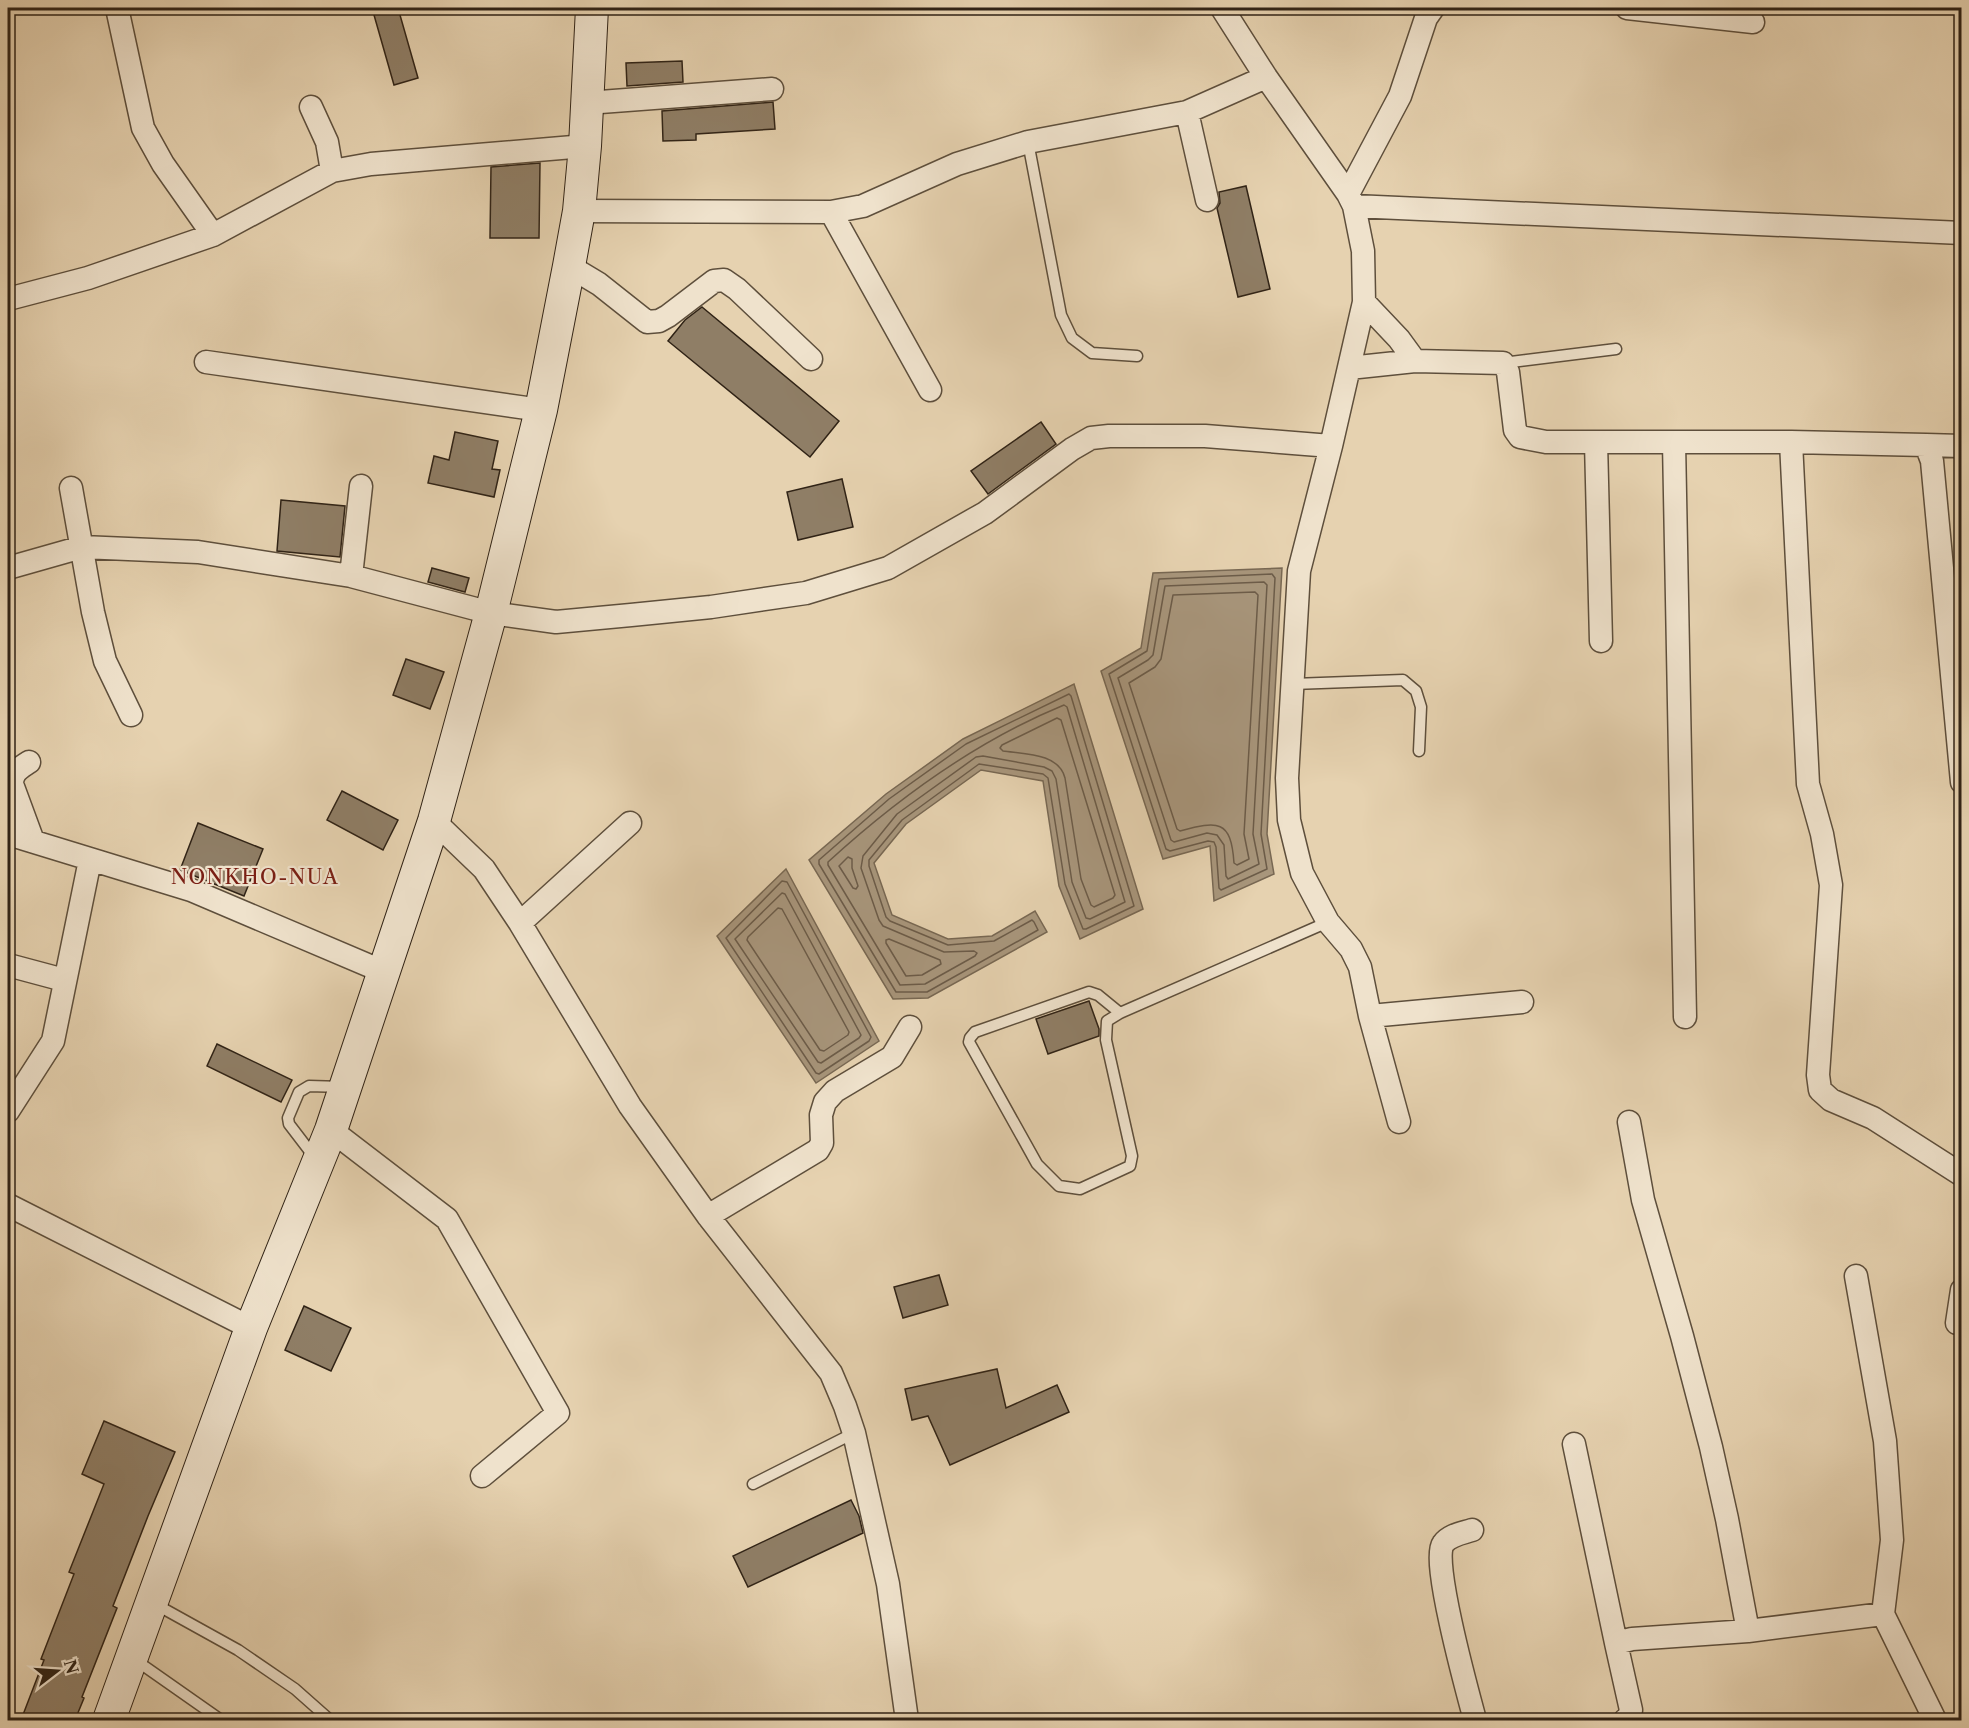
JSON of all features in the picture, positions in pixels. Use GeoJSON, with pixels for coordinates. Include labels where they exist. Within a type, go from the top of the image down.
{"type":"FeatureCollection","features":[{"type":"Feature","properties":{"kind":"main road"},"geometry":{"type":"LineString","coordinates":[[109,1720],[251,1328],[331,1130],[434,821],[491,613],[541,410],[570,266],[579,211],[585,146],[592,8]]}},
{"type":"Feature","properties":{"kind":"street"},"geometry":{"type":"LineString","coordinates":[[117,8],[143,128],[163,164],[213,235]]}},
{"type":"Feature","properties":{"kind":"street"},"geometry":{"type":"LineString","coordinates":[[1222,8],[1266,77],[1351,200],[1364,250],[1364,302],[1299,571],[1287,778],[1289,820],[1302,873],[1328,922],[1351,949],[1360,967],[1370,1016],[1399,1122]]}},
{"type":"Feature","properties":{"kind":"street"},"geometry":{"type":"LineString","coordinates":[[1351,200],[1400,96],[1426,18],[1433,8]]}},
{"type":"Feature","properties":{"kind":"street"},"geometry":{"type":"LineString","coordinates":[[1627,8],[1753,22]]}},
{"type":"Feature","properties":{"kind":"street"},"geometry":{"type":"LineString","coordinates":[[579,211],[831,212],[862,206],[957,164],[1028,142],[1187,112],[1266,77]]}},
{"type":"Feature","properties":{"kind":"street"},"geometry":{"type":"LineString","coordinates":[[587,103],[772,88]]}},
{"type":"Feature","properties":{"kind":"street"},"geometry":{"type":"LineString","coordinates":[[311,107],[327,142],[332,171]]}},
{"type":"Feature","properties":{"kind":"street"},"geometry":{"type":"LineString","coordinates":[[1187,112],[1207,200]]}},
{"type":"Feature","properties":{"kind":"street"},"geometry":{"type":"LineString","coordinates":[[8,299],[88,278],[213,235],[332,171],[371,164],[585,146]]}},
{"type":"Feature","properties":{"kind":"street"},"geometry":{"type":"LineString","coordinates":[[1351,200],[1962,233]]}},
{"type":"Feature","properties":{"kind":"street"},"geometry":{"type":"LineString","coordinates":[[831,212],[930,390]]}},
{"type":"Feature","properties":{"kind":"street"},"geometry":{"type":"LineString","coordinates":[[570,266],[599,284],[647,322],[659,321],[714,281],[724,280],[737,289],[811,359]]}},
{"type":"Feature","properties":{"kind":"street"},"geometry":{"type":"LineString","coordinates":[[1364,302],[1399,339],[1415,362]]}},
{"type":"Feature","properties":{"kind":"street"},"geometry":{"type":"LineString","coordinates":[[206,362],[541,410]]}},
{"type":"Feature","properties":{"kind":"street"},"geometry":{"type":"LineString","coordinates":[[1349,368],[1415,362],[1503,363],[1508,372],[1515,430],[1520,437],[1546,442],[1791,442],[1962,446]]}},
{"type":"Feature","properties":{"kind":"street"},"geometry":{"type":"LineString","coordinates":[[8,568],[82,547],[198,552],[351,576],[491,613],[556,622],[711,607],[806,593],[888,568],[985,513],[1072,449],[1091,438],[1205,436],[1331,446]]}},
{"type":"Feature","properties":{"kind":"street"},"geometry":{"type":"LineString","coordinates":[[1596,442],[1601,641]]}},
{"type":"Feature","properties":{"kind":"street"},"geometry":{"type":"LineString","coordinates":[[1674,442],[1685,1017]]}},
{"type":"Feature","properties":{"kind":"street"},"geometry":{"type":"LineString","coordinates":[[1791,442],[1808,784],[1822,834],[1831,885],[1818,1075],[1820,1090],[1831,1100],[1873,1118],[1962,1175]]}},
{"type":"Feature","properties":{"kind":"street"},"geometry":{"type":"LineString","coordinates":[[1926,445],[1932,461],[1962,782]]}},
{"type":"Feature","properties":{"kind":"street"},"geometry":{"type":"LineString","coordinates":[[351,576],[361,486]]}},
{"type":"Feature","properties":{"kind":"street"},"geometry":{"type":"LineString","coordinates":[[71,488],[93,612],[105,661],[131,715]]}},
{"type":"Feature","properties":{"kind":"street"},"geometry":{"type":"LineString","coordinates":[[30,762],[14,772],[12,784],[33,841]]}},
{"type":"Feature","properties":{"kind":"street"},"geometry":{"type":"LineString","coordinates":[[434,821],[484,869],[520,923],[630,1106],[708,1216],[831,1373],[854,1433],[888,1584],[907,1720]]}},
{"type":"Feature","properties":{"kind":"street"},"geometry":{"type":"LineString","coordinates":[[520,923],[630,823]]}},
{"type":"Feature","properties":{"kind":"street"},"geometry":{"type":"LineString","coordinates":[[8,825],[12,834],[191,890],[384,972]]}},
{"type":"Feature","properties":{"kind":"street"},"geometry":{"type":"LineString","coordinates":[[8,1111],[53,1041],[90,860]]}},
{"type":"Feature","properties":{"kind":"street"},"geometry":{"type":"LineString","coordinates":[[8,965],[64,980]]}},
{"type":"Feature","properties":{"kind":"street"},"geometry":{"type":"LineString","coordinates":[[1370,1016],[1522,1002]]}},
{"type":"Feature","properties":{"kind":"street"},"geometry":{"type":"LineString","coordinates":[[708,1216],[818,1150],[822,1143],[821,1115],[825,1102],[835,1090],[892,1057],[910,1027]]}},
{"type":"Feature","properties":{"kind":"street"},"geometry":{"type":"LineString","coordinates":[[1629,1122],[1643,1200],[1711,1448],[1748,1631]]}},
{"type":"Feature","properties":{"kind":"street"},"geometry":{"type":"LineString","coordinates":[[331,1130],[447,1219],[558,1413],[482,1476]]}},
{"type":"Feature","properties":{"kind":"street"},"geometry":{"type":"LineString","coordinates":[[8,1205],[251,1328]]}},
{"type":"Feature","properties":{"kind":"street"},"geometry":{"type":"LineString","coordinates":[[1856,1276],[1886,1451],[1892,1540],[1883,1614],[1935,1720]]}},
{"type":"Feature","properties":{"kind":"street"},"geometry":{"type":"LineString","coordinates":[[1957,1323],[1962,1290]]}},
{"type":"Feature","properties":{"kind":"street"},"geometry":{"type":"LineString","coordinates":[[1574,1444],[1631,1710],[1628,1719],[1625,1720]]}},
{"type":"Feature","properties":{"kind":"street"},"geometry":{"type":"LineString","coordinates":[[1473,1530],[1450,1538],[1442,1545],[1441,1555],[1443,1582],[1475,1720]]}},
{"type":"Feature","properties":{"kind":"street"},"geometry":{"type":"LineString","coordinates":[[1616,1643],[1632,1639],[1748,1631],[1883,1614]]}},
{"type":"Feature","properties":{"kind":"lane"},"geometry":{"type":"LineString","coordinates":[[1028,142],[1061,315],[1072,338],[1092,352],[1137,356]]}},
{"type":"Feature","properties":{"kind":"lane"},"geometry":{"type":"LineString","coordinates":[[1503,363],[1616,349]]}},
{"type":"Feature","properties":{"kind":"lane"},"geometry":{"type":"LineString","coordinates":[[1293,684],[1402,680],[1416,691],[1421,707],[1419,752]]}},
{"type":"Feature","properties":{"kind":"lane"},"geometry":{"type":"LineString","coordinates":[[1120,1013],[1098,995],[1089,992],[975,1032],[970,1038],[969,1042],[1037,1164],[1059,1186],[1080,1189],[1130,1166],[1132,1156],[1106,1040],[1107,1021],[1120,1013],[1328,922]]}},
{"type":"Feature","properties":{"kind":"lane"},"geometry":{"type":"LineString","coordinates":[[318,1162],[291,1129],[288,1118],[299,1092],[304,1088],[309,1086],[346,1087]]}},
{"type":"Feature","properties":{"kind":"lane"},"geometry":{"type":"LineString","coordinates":[[753,1484],[854,1433]]}},
{"type":"Feature","properties":{"kind":"lane"},"geometry":{"type":"LineString","coordinates":[[152,1602],[238,1650],[295,1689],[330,1720]]}},
{"type":"Feature","properties":{"kind":"lane"},"geometry":{"type":"LineString","coordinates":[[131,1657],[221,1720]]}},
{"type":"Feature","properties":{"kind":"water"},"geometry":{"type":"Polygon","coordinates":[[[1282,568],[1267,834],[1274,874],[1214,901],[1210,846],[1163,859],[1101,671],[1141,648],[1153,573],[1282,568]]]}},
{"type":"Feature","properties":{"kind":"water"},"geometry":{"type":"Polygon","coordinates":[[[1074,684],[1143,909],[1080,939],[1059,886],[1043,781],[981,770],[906,824],[874,863],[892,915],[948,939],[992,936],[1035,911],[1047,932],[928,998],[893,999],[809,860],[886,794],[963,739],[1074,684]]]}},
{"type":"Feature","properties":{"kind":"water"},"geometry":{"type":"Polygon","coordinates":[[[786,869],[879,1041],[816,1083],[717,936],[786,869]]]}},
{"type":"Feature","properties":{"kind":"building"},"geometry":{"type":"Polygon","coordinates":[[[372,8],[398,8],[418,78],[394,85],[372,8]]]}},
{"type":"Feature","properties":{"kind":"building"},"geometry":{"type":"Polygon","coordinates":[[[682,61],[683,82],[627,86],[626,63],[682,61]]]}},
{"type":"Feature","properties":{"kind":"building"},"geometry":{"type":"Polygon","coordinates":[[[773,102],[775,129],[696,134],[696,140],[663,141],[662,111],[773,102]]]}},
{"type":"Feature","properties":{"kind":"building"},"geometry":{"type":"Polygon","coordinates":[[[540,163],[539,238],[490,238],[491,167],[540,163]]]}},
{"type":"Feature","properties":{"kind":"building"},"geometry":{"type":"Polygon","coordinates":[[[1246,186],[1270,289],[1238,297],[1217,208],[1220,203],[1219,192],[1246,186]]]}},
{"type":"Feature","properties":{"kind":"building"},"geometry":{"type":"Polygon","coordinates":[[[702,307],[839,421],[810,457],[668,341],[685,320],[702,307]]]}},
{"type":"Feature","properties":{"kind":"building"},"geometry":{"type":"Polygon","coordinates":[[[1041,422],[1056,444],[988,494],[971,471],[1041,422]]]}},
{"type":"Feature","properties":{"kind":"building"},"geometry":{"type":"Polygon","coordinates":[[[455,432],[498,441],[492,469],[500,470],[494,497],[428,483],[434,456],[449,460],[455,432]]]}},
{"type":"Feature","properties":{"kind":"building"},"geometry":{"type":"Polygon","coordinates":[[[842,479],[853,527],[798,540],[787,492],[842,479]]]}},
{"type":"Feature","properties":{"kind":"building"},"geometry":{"type":"Polygon","coordinates":[[[281,500],[345,506],[340,557],[277,551],[281,500]]]}},
{"type":"Feature","properties":{"kind":"building"},"geometry":{"type":"Polygon","coordinates":[[[432,568],[469,578],[465,592],[428,582],[432,568]]]}},
{"type":"Feature","properties":{"kind":"building"},"geometry":{"type":"Polygon","coordinates":[[[406,659],[444,672],[430,709],[393,695],[406,659]]]}},
{"type":"Feature","properties":{"kind":"building"},"geometry":{"type":"Polygon","coordinates":[[[342,791],[398,820],[383,850],[327,820],[342,791]]]}},
{"type":"Feature","properties":{"kind":"building"},"geometry":{"type":"Polygon","coordinates":[[[198,823],[263,849],[244,896],[180,870],[198,823]]]}},
{"type":"Feature","properties":{"kind":"building"},"geometry":{"type":"Polygon","coordinates":[[[1089,1001],[1099,1029],[1099,1036],[1048,1054],[1036,1019],[1089,1001]]]}},
{"type":"Feature","properties":{"kind":"building"},"geometry":{"type":"Polygon","coordinates":[[[217,1044],[292,1080],[281,1102],[207,1066],[217,1044]]]}},
{"type":"Feature","properties":{"kind":"building"},"geometry":{"type":"Polygon","coordinates":[[[939,1275],[948,1305],[903,1318],[894,1287],[939,1275]]]}},
{"type":"Feature","properties":{"kind":"building"},"geometry":{"type":"Polygon","coordinates":[[[304,1306],[351,1328],[331,1371],[285,1350],[304,1306]]]}},
{"type":"Feature","properties":{"kind":"building"},"geometry":{"type":"Polygon","coordinates":[[[997,1369],[1006,1408],[1057,1385],[1069,1412],[950,1465],[928,1416],[912,1420],[905,1389],[997,1369]]]}},
{"type":"Feature","properties":{"kind":"building"},"geometry":{"type":"Polygon","coordinates":[[[104,1421],[175,1452],[113,1606],[117,1608],[75,1720],[21,1720],[44,1660],[41,1659],[74,1574],[69,1572],[104,1484],[82,1474],[104,1421]]]}},
{"type":"Feature","properties":{"kind":"building"},"geometry":{"type":"Polygon","coordinates":[[[851,1500],[859,1516],[863,1533],[748,1587],[733,1556],[851,1500]]]}},
{"type":"Feature","properties":{"kind":"district","name":"NONKHO-NUA"},"geometry":{"type":"Point","coordinates":[255,877]}}]}
